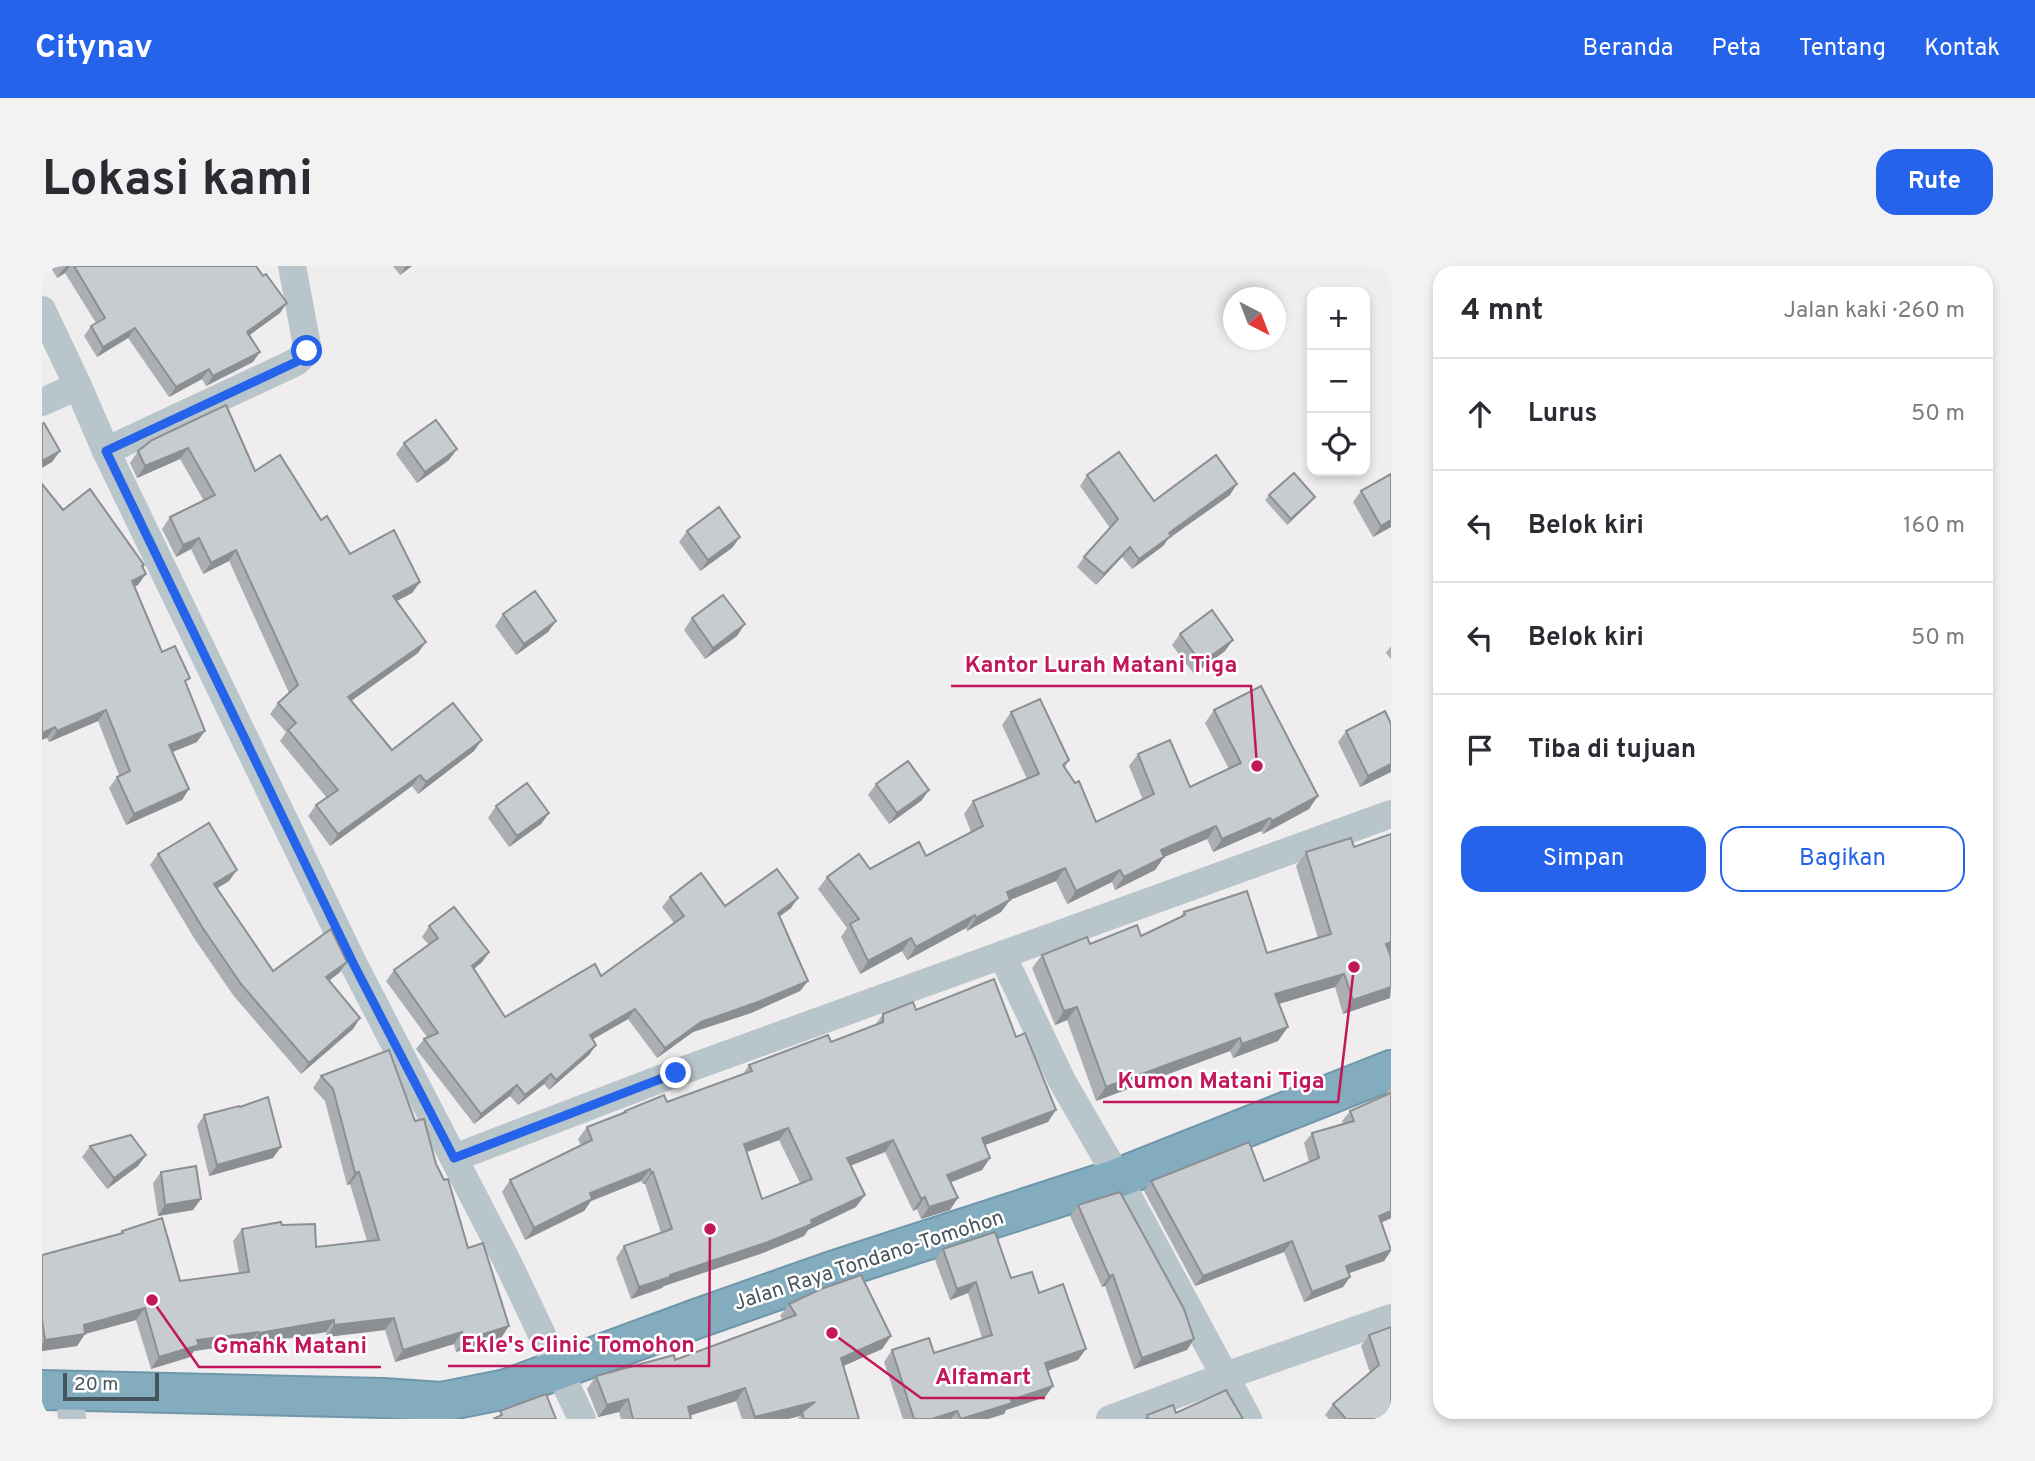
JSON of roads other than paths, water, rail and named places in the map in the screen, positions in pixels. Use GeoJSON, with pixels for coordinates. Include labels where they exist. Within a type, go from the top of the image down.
{"type":"FeatureCollection","features":[{"type":"Feature","properties":{"kind":"highway","name":"Jalan Raya Tondano-Tomohon"},"geometry":{"type":"LineString","coordinates":[[61,1399],[383,1398],[441,1402],[506,1389],[829,1272],[1118,1178],[1391,1070]]}},
{"type":"Feature","properties":{"kind":"street"},"geometry":{"type":"LineString","coordinates":[[106,451],[304,356],[307,351],[292,266]]}},
{"type":"Feature","properties":{"kind":"street"},"geometry":{"type":"LineString","coordinates":[[42,310],[106,451],[354,965],[454,1158],[582,1419]]}},
{"type":"Feature","properties":{"kind":"street"},"geometry":{"type":"LineString","coordinates":[[42,402],[78,386]]}},
{"type":"Feature","properties":{"kind":"street"},"geometry":{"type":"LineString","coordinates":[[454,1158],[676,1073],[1391,814]]}},
{"type":"Feature","properties":{"kind":"street"},"geometry":{"type":"LineString","coordinates":[[1002,955],[1062,1081],[1118,1178],[1248,1419]]}},
{"type":"Feature","properties":{"kind":"street"},"geometry":{"type":"LineString","coordinates":[[1110,1419],[1391,1318]]}},
{"type":"Feature","properties":{"kind":"place","name":"Kantor Lurah Matani Tiga"},"geometry":{"type":"Point","coordinates":[1257,766]}},
{"type":"Feature","properties":{"kind":"place","name":"Kumon Matani Tiga"},"geometry":{"type":"Point","coordinates":[1354,967]}},
{"type":"Feature","properties":{"kind":"place","name":"Ekle's Clinic Tomohon"},"geometry":{"type":"Point","coordinates":[710,1229]}},
{"type":"Feature","properties":{"kind":"place","name":"Gmahk Matani"},"geometry":{"type":"Point","coordinates":[152,1300]}},
{"type":"Feature","properties":{"kind":"place","name":"Alfamart"},"geometry":{"type":"Point","coordinates":[832,1333]}}]}
